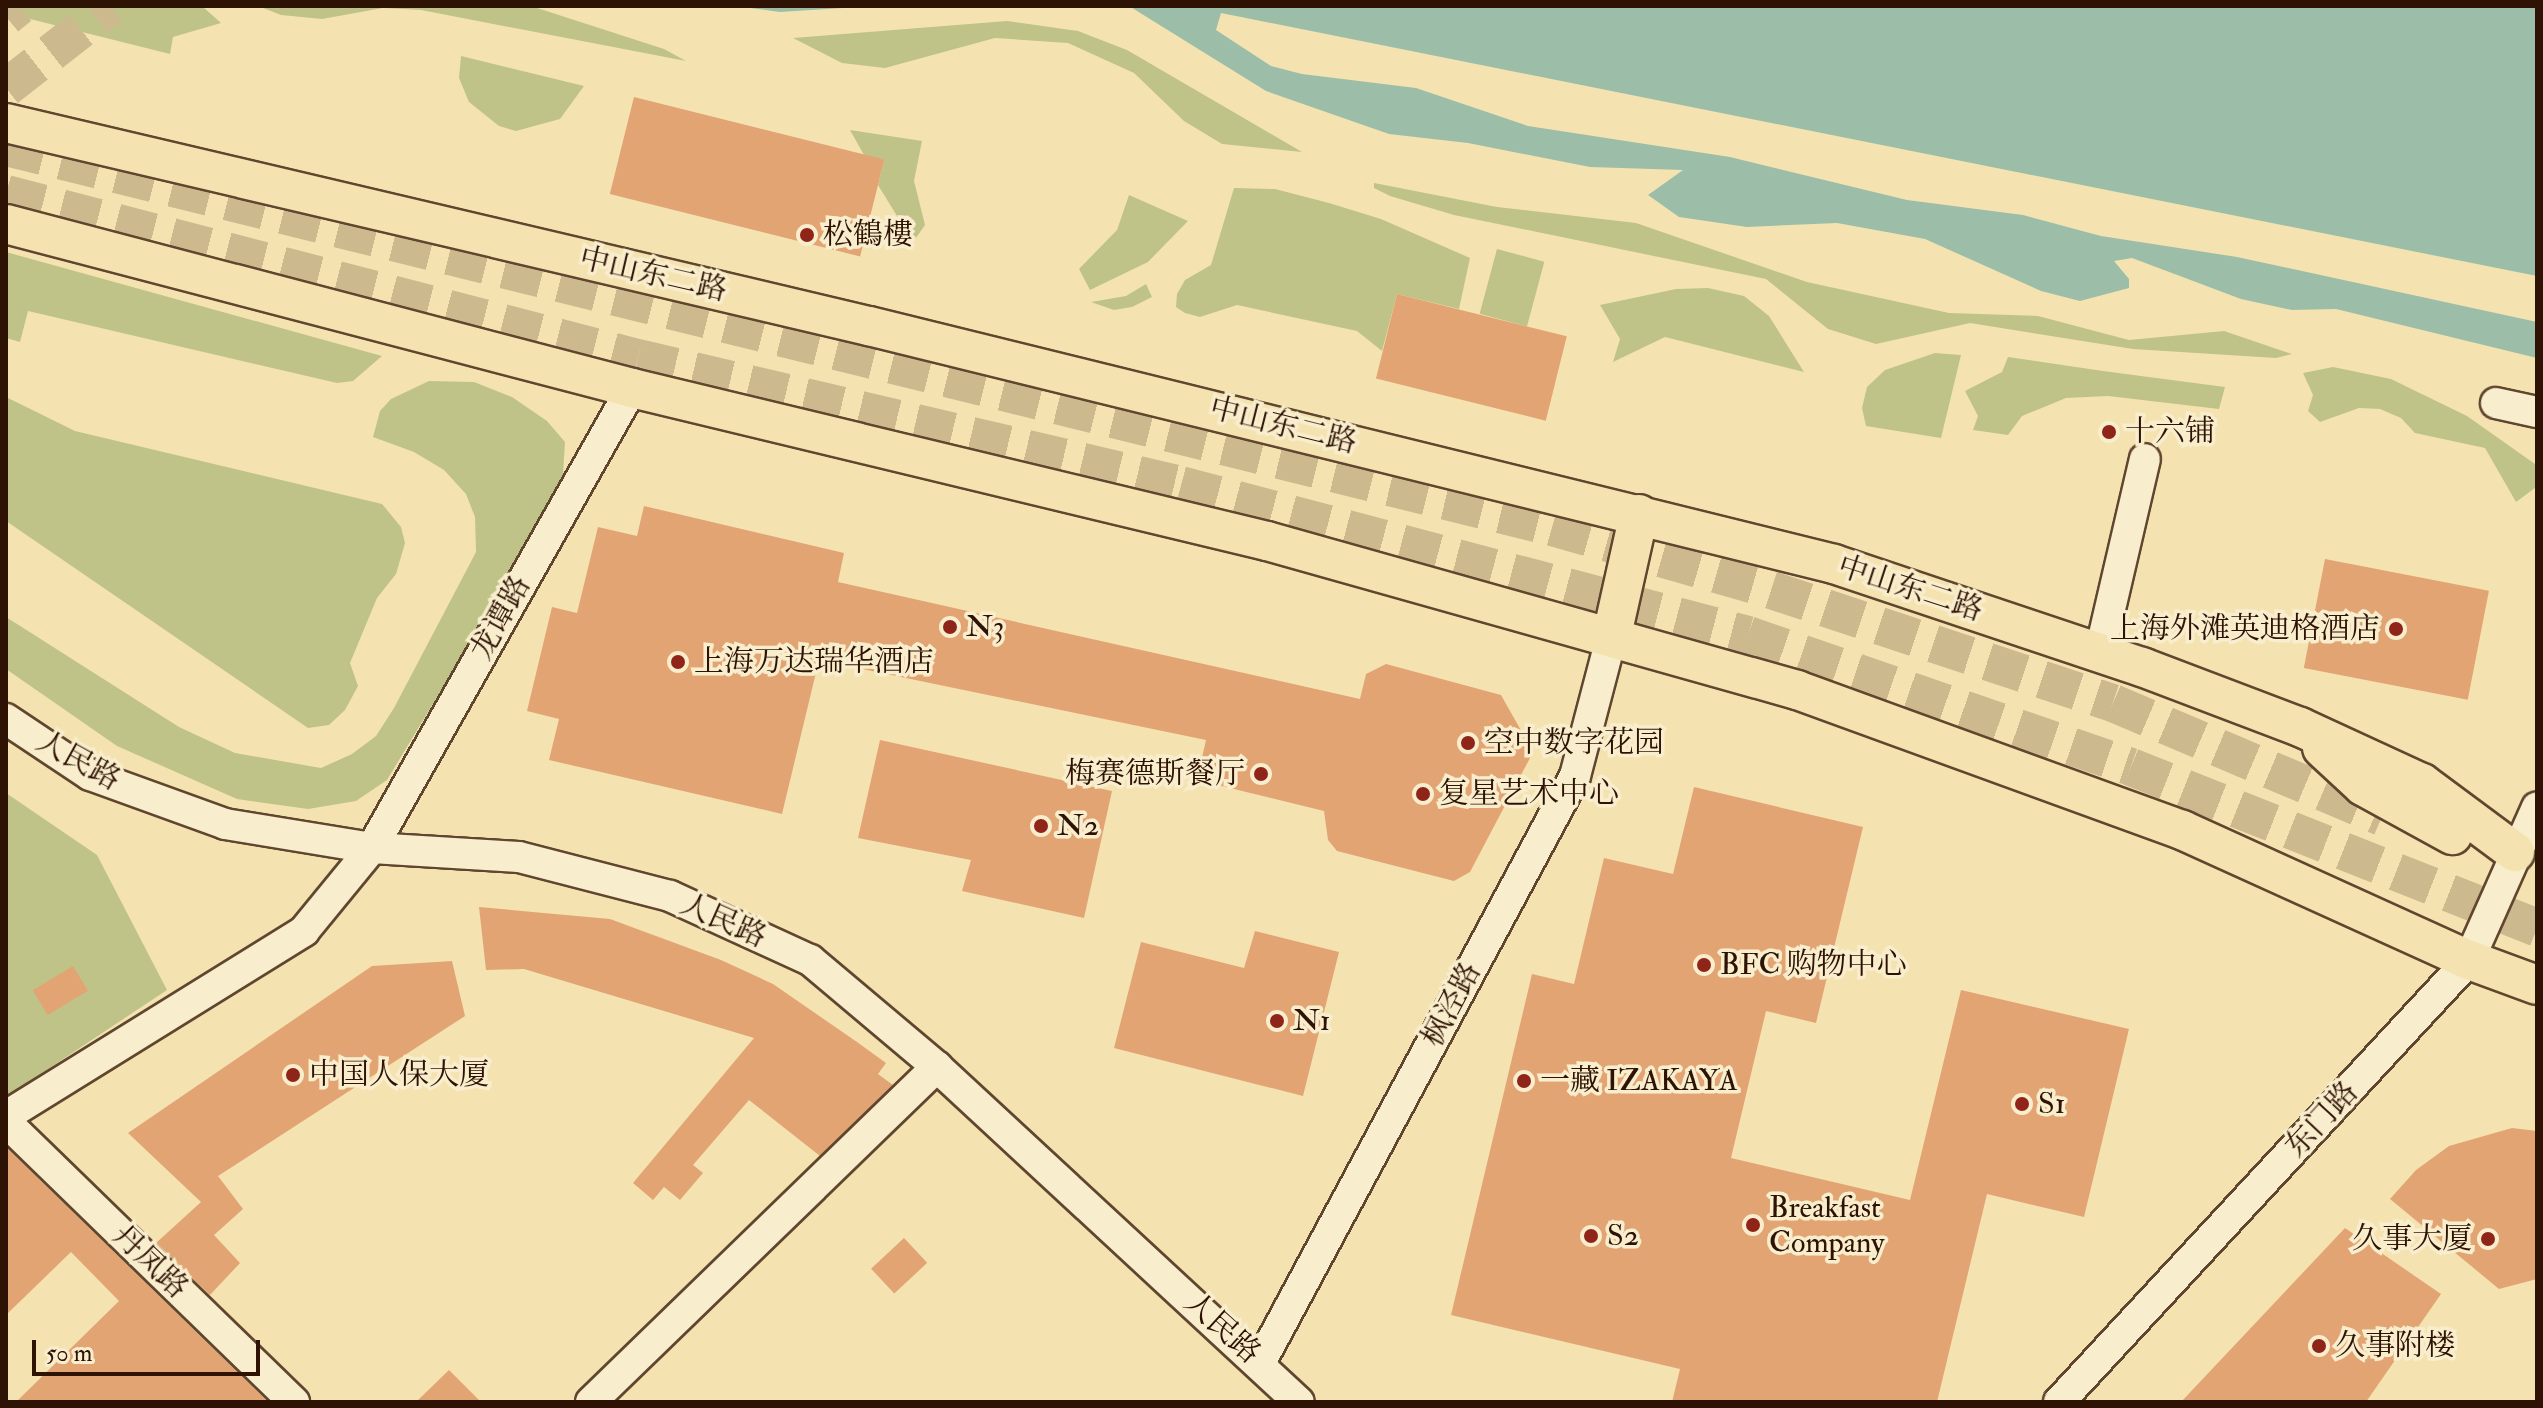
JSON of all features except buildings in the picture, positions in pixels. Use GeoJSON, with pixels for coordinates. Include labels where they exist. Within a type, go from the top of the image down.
{"type":"FeatureCollection","features":[{"type":"Feature","properties":{"kind":"main road","name":"中山东二路"},"geometry":{"type":"LineString","coordinates":[[6,123],[853,322],[1834,564],[2100,652],[2300,727],[2422,783],[2526,856]]}},
{"type":"Feature","properties":{"kind":"main road"},"geometry":{"type":"LineString","coordinates":[[6,224],[632,388],[1267,541],[1612,635],[1797,690],[2182,830],[2469,960],[2537,985]]}},
{"type":"Feature","properties":{"kind":"main road"},"geometry":{"type":"LineString","coordinates":[[1612,635],[1639,514]]}},
{"type":"Feature","properties":{"kind":"main road"},"geometry":{"type":"LineString","coordinates":[[2300,727],[2363,786],[2452,835]]}},
{"type":"Feature","properties":{"kind":"main road"},"geometry":{"type":"LineString","coordinates":[[2382,817],[2526,856]]}},
{"type":"Feature","properties":{"kind":"street","name":"龙谭路"},"geometry":{"type":"LineString","coordinates":[[6,1116],[304,931],[372,848],[632,388]]}},
{"type":"Feature","properties":{"kind":"street"},"geometry":{"type":"LineString","coordinates":[[2496,403],[2537,412]]}},
{"type":"Feature","properties":{"kind":"street"},"geometry":{"type":"LineString","coordinates":[[2100,652],[2145,459]]}},
{"type":"Feature","properties":{"kind":"street","name":"枫泾路"},"geometry":{"type":"LineString","coordinates":[[1260,1363],[1575,776],[1612,635]]}},
{"type":"Feature","properties":{"kind":"street","name":"人民路"},"geometry":{"type":"LineString","coordinates":[[6,719],[90,775],[225,824],[372,848],[519,857],[670,896],[810,960],[937,1067],[1299,1402]]}},
{"type":"Feature","properties":{"kind":"street","name":"东门路"},"geometry":{"type":"LineString","coordinates":[[2076,1398],[2469,960],[2526,856],[2537,807]]}},
{"type":"Feature","properties":{"kind":"street"},"geometry":{"type":"LineString","coordinates":[[591,1402],[937,1067]]}},
{"type":"Feature","properties":{"kind":"street","name":"丹凤路"},"geometry":{"type":"LineString","coordinates":[[6,1122],[294,1402]]}},
{"type":"Feature","properties":{"kind":"green space"},"geometry":{"type":"Polygon","coordinates":[[[6,6],[202,6],[221,23],[173,37],[170,54],[6,13],[6,6]]]}},
{"type":"Feature","properties":{"kind":"green space"},"geometry":{"type":"Polygon","coordinates":[[[258,6],[531,6],[664,49],[686,61],[421,10],[383,8],[322,19],[281,15],[258,6]]]}},
{"type":"Feature","properties":{"kind":"green space"},"geometry":{"type":"Polygon","coordinates":[[[1007,21],[1078,31],[1127,50],[1302,152],[1222,144],[1184,121],[1134,73],[1068,43],[995,38],[885,68],[842,63],[793,38],[1007,21]]]}},
{"type":"Feature","properties":{"kind":"green space"},"geometry":{"type":"Polygon","coordinates":[[[461,56],[584,86],[560,119],[516,131],[499,126],[469,102],[459,78],[461,56]]]}},
{"type":"Feature","properties":{"kind":"green space"},"geometry":{"type":"Polygon","coordinates":[[[850,130],[922,141],[914,181],[925,225],[913,242],[878,185],[884,160],[864,155],[850,130]]]}},
{"type":"Feature","properties":{"kind":"green space"},"geometry":{"type":"Polygon","coordinates":[[[1374,183],[1497,207],[1636,223],[1807,282],[1949,313],[2038,316],[2129,340],[2224,331],[2292,354],[2276,358],[2133,349],[1970,323],[1876,344],[1828,329],[1766,279],[1454,215],[1390,196],[1374,188],[1374,183]]]}},
{"type":"Feature","properties":{"kind":"green space"},"geometry":{"type":"Polygon","coordinates":[[[1234,188],[1275,189],[1329,203],[1381,219],[1470,258],[1459,309],[1397,294],[1382,351],[1357,331],[1237,305],[1200,317],[1185,313],[1176,307],[1177,294],[1185,280],[1211,265],[1234,188]]]}},
{"type":"Feature","properties":{"kind":"green space"},"geometry":{"type":"Polygon","coordinates":[[[1129,195],[1188,221],[1148,262],[1090,290],[1079,269],[1117,230],[1129,195]]]}},
{"type":"Feature","properties":{"kind":"green space"},"geometry":{"type":"Polygon","coordinates":[[[1497,249],[1544,262],[1527,326],[1480,314],[1497,249]]]}},
{"type":"Feature","properties":{"kind":"green space"},"geometry":{"type":"Polygon","coordinates":[[[6,252],[382,356],[353,381],[337,383],[28,311],[20,342],[6,338],[6,252]]]}},
{"type":"Feature","properties":{"kind":"green space"},"geometry":{"type":"Polygon","coordinates":[[[1146,284],[1152,297],[1132,307],[1114,310],[1091,302],[1126,296],[1146,284]]]}},
{"type":"Feature","properties":{"kind":"green space"},"geometry":{"type":"Polygon","coordinates":[[[1708,288],[1744,296],[1769,316],[1804,372],[1665,337],[1613,362],[1620,339],[1600,305],[1676,289],[1708,288]]]}},
{"type":"Feature","properties":{"kind":"green space"},"geometry":{"type":"Polygon","coordinates":[[[1935,353],[1961,355],[1941,438],[1866,426],[1862,408],[1867,387],[1885,370],[1935,353]]]}},
{"type":"Feature","properties":{"kind":"green space"},"geometry":{"type":"Polygon","coordinates":[[[2008,357],[2225,387],[2219,409],[2108,396],[2066,398],[2022,416],[2008,435],[1973,430],[1978,416],[1965,391],[2002,372],[2008,357]]]}},
{"type":"Feature","properties":{"kind":"green space"},"geometry":{"type":"Polygon","coordinates":[[[2333,367],[2391,379],[2467,416],[2535,464],[2535,488],[2516,502],[2485,448],[2415,433],[2401,418],[2380,409],[2359,408],[2320,422],[2308,411],[2313,395],[2303,373],[2333,367]]]}},
{"type":"Feature","properties":{"kind":"green space"},"geometry":{"type":"Polygon","coordinates":[[[429,381],[474,382],[512,397],[547,421],[565,442],[562,490],[387,780],[356,801],[308,809],[237,799],[117,746],[6,669],[6,617],[179,727],[235,753],[321,768],[352,754],[376,736],[394,708],[476,552],[475,517],[466,494],[444,470],[414,452],[373,437],[380,411],[391,399],[429,381]]]}},
{"type":"Feature","properties":{"kind":"green space"},"geometry":{"type":"Polygon","coordinates":[[[6,397],[75,431],[382,504],[401,527],[405,543],[396,574],[377,598],[350,663],[358,686],[345,710],[329,725],[308,728],[6,521],[6,397]]]}},
{"type":"Feature","properties":{"kind":"green space"},"geometry":{"type":"Polygon","coordinates":[[[6,793],[97,855],[167,990],[6,1097],[6,793]]]}},
{"type":"Feature","properties":{"kind":"shaded area"},"geometry":{"type":"Polygon","coordinates":[[[735,6],[874,6],[780,12],[735,6]]]}},
{"type":"Feature","properties":{"kind":"shaded area"},"geometry":{"type":"Polygon","coordinates":[[[1129,6],[2537,6],[2537,358],[2336,309],[2292,310],[2241,299],[2132,258],[2114,261],[2129,279],[2129,288],[2080,301],[2041,291],[1925,239],[1837,223],[1747,227],[1679,217],[1648,195],[1683,170],[1590,167],[1468,143],[1389,134],[1266,91],[1129,6]]]}},
{"type":"Feature","properties":{"kind":"pier"},"geometry":{"type":"Polygon","coordinates":[[[1221,13],[2537,276],[2537,322],[2237,257],[2101,236],[2023,215],[1907,200],[1730,157],[1528,126],[1416,88],[1302,74],[1271,66],[1216,30],[1221,13]]]}},
{"type":"Feature","properties":{"kind":"tunnel"},"geometry":{"type":"LineString","coordinates":[[6,17],[19,6]]}},
{"type":"Feature","properties":{"kind":"tunnel"},"geometry":{"type":"LineString","coordinates":[[6,88],[111,6]]}},
{"type":"Feature","properties":{"kind":"tunnel"},"geometry":{"type":"LineString","coordinates":[[6,147],[1552,527],[1771,590],[2113,703],[2382,817]]}},
{"type":"Feature","properties":{"kind":"tunnel"},"geometry":{"type":"LineString","coordinates":[[6,194],[638,358],[1181,485],[1748,635],[2131,767],[2537,928]]}},
{"type":"Feature","properties":{"kind":"place","name":"松鶴樓"},"geometry":{"type":"Point","coordinates":[807,235]}},
{"type":"Feature","properties":{"kind":"place","name":"十六铺"},"geometry":{"type":"Point","coordinates":[2109,432]}},
{"type":"Feature","properties":{"kind":"place","name":"N3"},"geometry":{"type":"Point","coordinates":[950,627]}},
{"type":"Feature","properties":{"kind":"place","name":"上海外滩英迪格酒店"},"geometry":{"type":"Point","coordinates":[2396,629]}},
{"type":"Feature","properties":{"kind":"place","name":"上海万达瑞华酒店"},"geometry":{"type":"Point","coordinates":[678,662]}},
{"type":"Feature","properties":{"kind":"place","name":"空中数字花园"},"geometry":{"type":"Point","coordinates":[1468,743]}},
{"type":"Feature","properties":{"kind":"place","name":"梅赛德斯餐厅"},"geometry":{"type":"Point","coordinates":[1261,774]}},
{"type":"Feature","properties":{"kind":"place","name":"复星艺术中心"},"geometry":{"type":"Point","coordinates":[1423,794]}},
{"type":"Feature","properties":{"kind":"place","name":"N2"},"geometry":{"type":"Point","coordinates":[1041,826]}},
{"type":"Feature","properties":{"kind":"place","name":"BFC 购物中心"},"geometry":{"type":"Point","coordinates":[1704,965]}},
{"type":"Feature","properties":{"kind":"place","name":"N1"},"geometry":{"type":"Point","coordinates":[1277,1021]}},
{"type":"Feature","properties":{"kind":"place","name":"中国人保大厦"},"geometry":{"type":"Point","coordinates":[293,1075]}},
{"type":"Feature","properties":{"kind":"place","name":"一藏 IZAKAYA"},"geometry":{"type":"Point","coordinates":[1524,1081]}},
{"type":"Feature","properties":{"kind":"place","name":"S1"},"geometry":{"type":"Point","coordinates":[2022,1104]}},
{"type":"Feature","properties":{"kind":"place","name":"Breakfast Company"},"geometry":{"type":"Point","coordinates":[1753,1225]}},
{"type":"Feature","properties":{"kind":"place","name":"S2"},"geometry":{"type":"Point","coordinates":[1591,1236]}},
{"type":"Feature","properties":{"kind":"place","name":"久事大厦"},"geometry":{"type":"Point","coordinates":[2488,1239]}},
{"type":"Feature","properties":{"kind":"place","name":"久事附楼"},"geometry":{"type":"Point","coordinates":[2319,1346]}}]}
